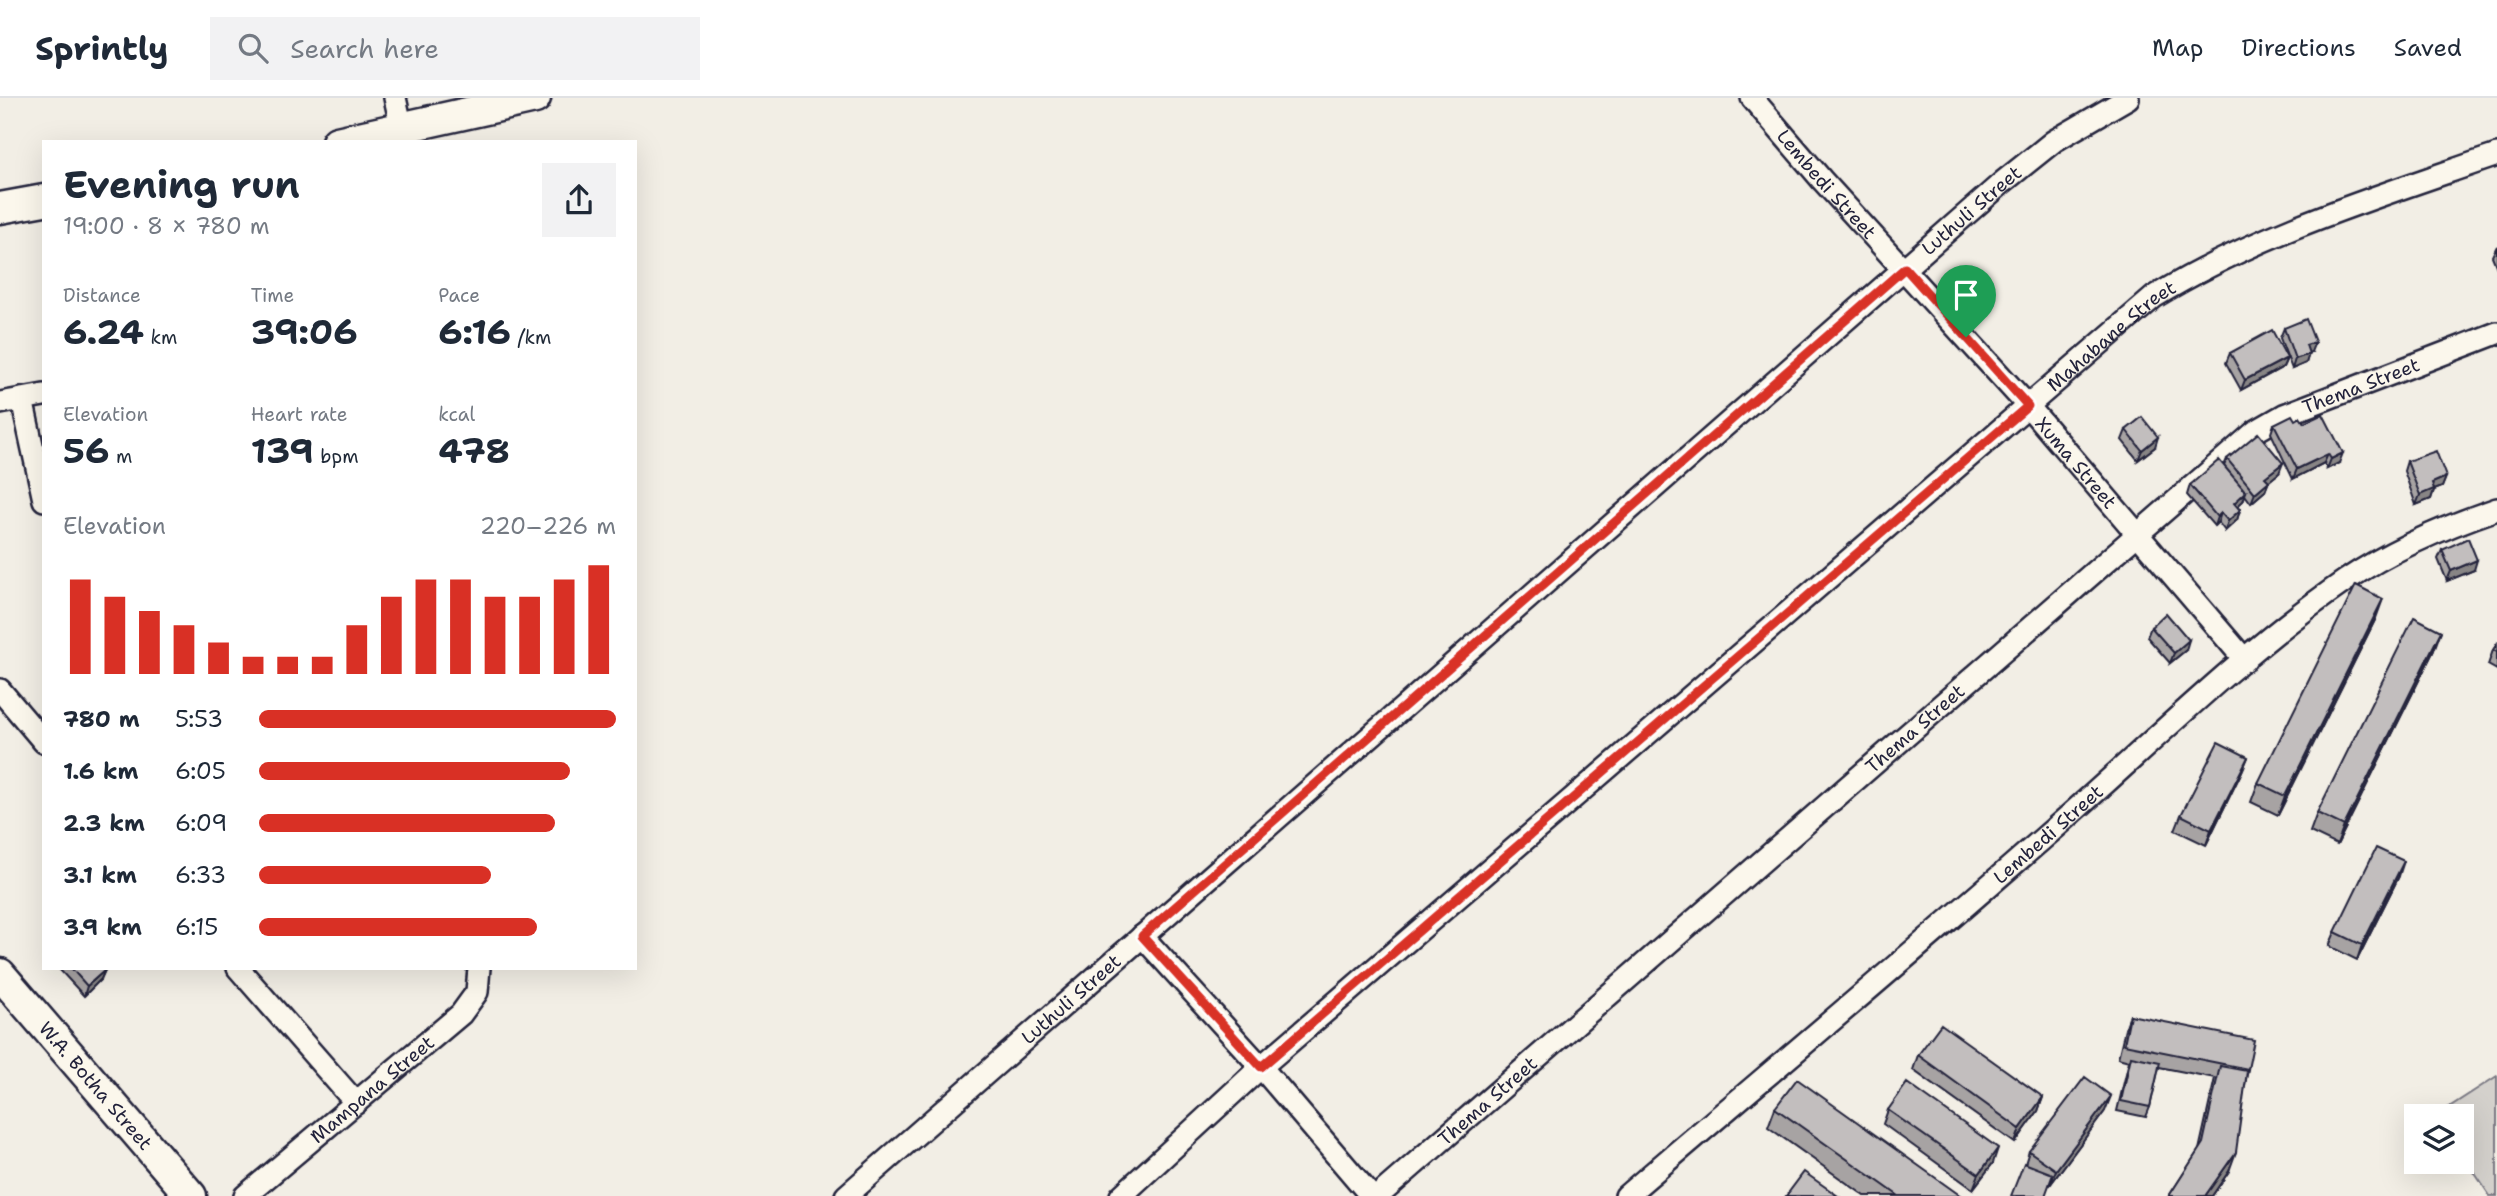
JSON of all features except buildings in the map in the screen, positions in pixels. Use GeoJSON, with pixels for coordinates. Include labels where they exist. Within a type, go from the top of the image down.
{"type":"FeatureCollection","features":[{"type":"Feature","properties":{"kind":"street"},"geometry":{"type":"LineString","coordinates":[[395,98],[402,129]]}},
{"type":"Feature","properties":{"kind":"street"},"geometry":{"type":"LineString","coordinates":[[347,140],[535,98]]}},
{"type":"Feature","properties":{"kind":"street","name":"Lembedi Street"},"geometry":{"type":"LineString","coordinates":[[1752,98],[1822,180],[1905,268]]}},
{"type":"Feature","properties":{"kind":"street","name":"Luthuli Street"},"geometry":{"type":"LineString","coordinates":[[846,1196],[1905,268],[2054,141],[2128,98]]}},
{"type":"Feature","properties":{"kind":"street","name":"Mahabane Street"},"geometry":{"type":"LineString","coordinates":[[1121,1196],[1261,1067],[2028,406],[2122,321],[2190,275],[2307,223],[2497,155]]}},
{"type":"Feature","properties":{"kind":"street"},"geometry":{"type":"LineString","coordinates":[[0,208],[42,200]]}},
{"type":"Feature","properties":{"kind":"street","name":"Xuma Street"},"geometry":{"type":"LineString","coordinates":[[1905,268],[2138,532],[2245,660]]}},
{"type":"Feature","properties":{"kind":"street","name":"Thema Street"},"geometry":{"type":"LineString","coordinates":[[1378,1196],[2247,439],[2284,415],[2497,333]]}},
{"type":"Feature","properties":{"kind":"street"},"geometry":{"type":"LineString","coordinates":[[0,403],[42,395]]}},
{"type":"Feature","properties":{"kind":"street"},"geometry":{"type":"LineString","coordinates":[[22,399],[42,491]]}},
{"type":"Feature","properties":{"kind":"street","name":"Lembedi Street"},"geometry":{"type":"LineString","coordinates":[[1626,1196],[2047,835],[2245,660],[2357,574],[2425,536],[2497,509]]}},
{"type":"Feature","properties":{"kind":"street"},"geometry":{"type":"LineString","coordinates":[[0,690],[42,740]]}},
{"type":"Feature","properties":{"kind":"street"},"geometry":{"type":"LineString","coordinates":[[1142,936],[1261,1067],[1371,1196]]}},
{"type":"Feature","properties":{"kind":"street","name":"Mampana Street"},"geometry":{"type":"LineString","coordinates":[[245,1196],[461,1014],[477,992],[479,970]]}},
{"type":"Feature","properties":{"kind":"street"},"geometry":{"type":"LineString","coordinates":[[249,972],[356,1103]]}},
{"type":"Feature","properties":{"kind":"street","name":"W.A. Botha Street"},"geometry":{"type":"LineString","coordinates":[[0,974],[191,1196]]}},
{"type":"Feature","properties":{"kind":"shaded area"},"geometry":{"type":"Polygon","coordinates":[[[2497,1076],[2497,1196],[2490,1196],[2474,1172],[2474,1104],[2454,1104],[2497,1076]]]}},
{"type":"Feature","properties":{"kind":"route"},"geometry":{"type":"LineString","coordinates":[[1905,268],[1966,337],[2028,406],[1261,1067],[1142,936],[1905,268]]}}]}
